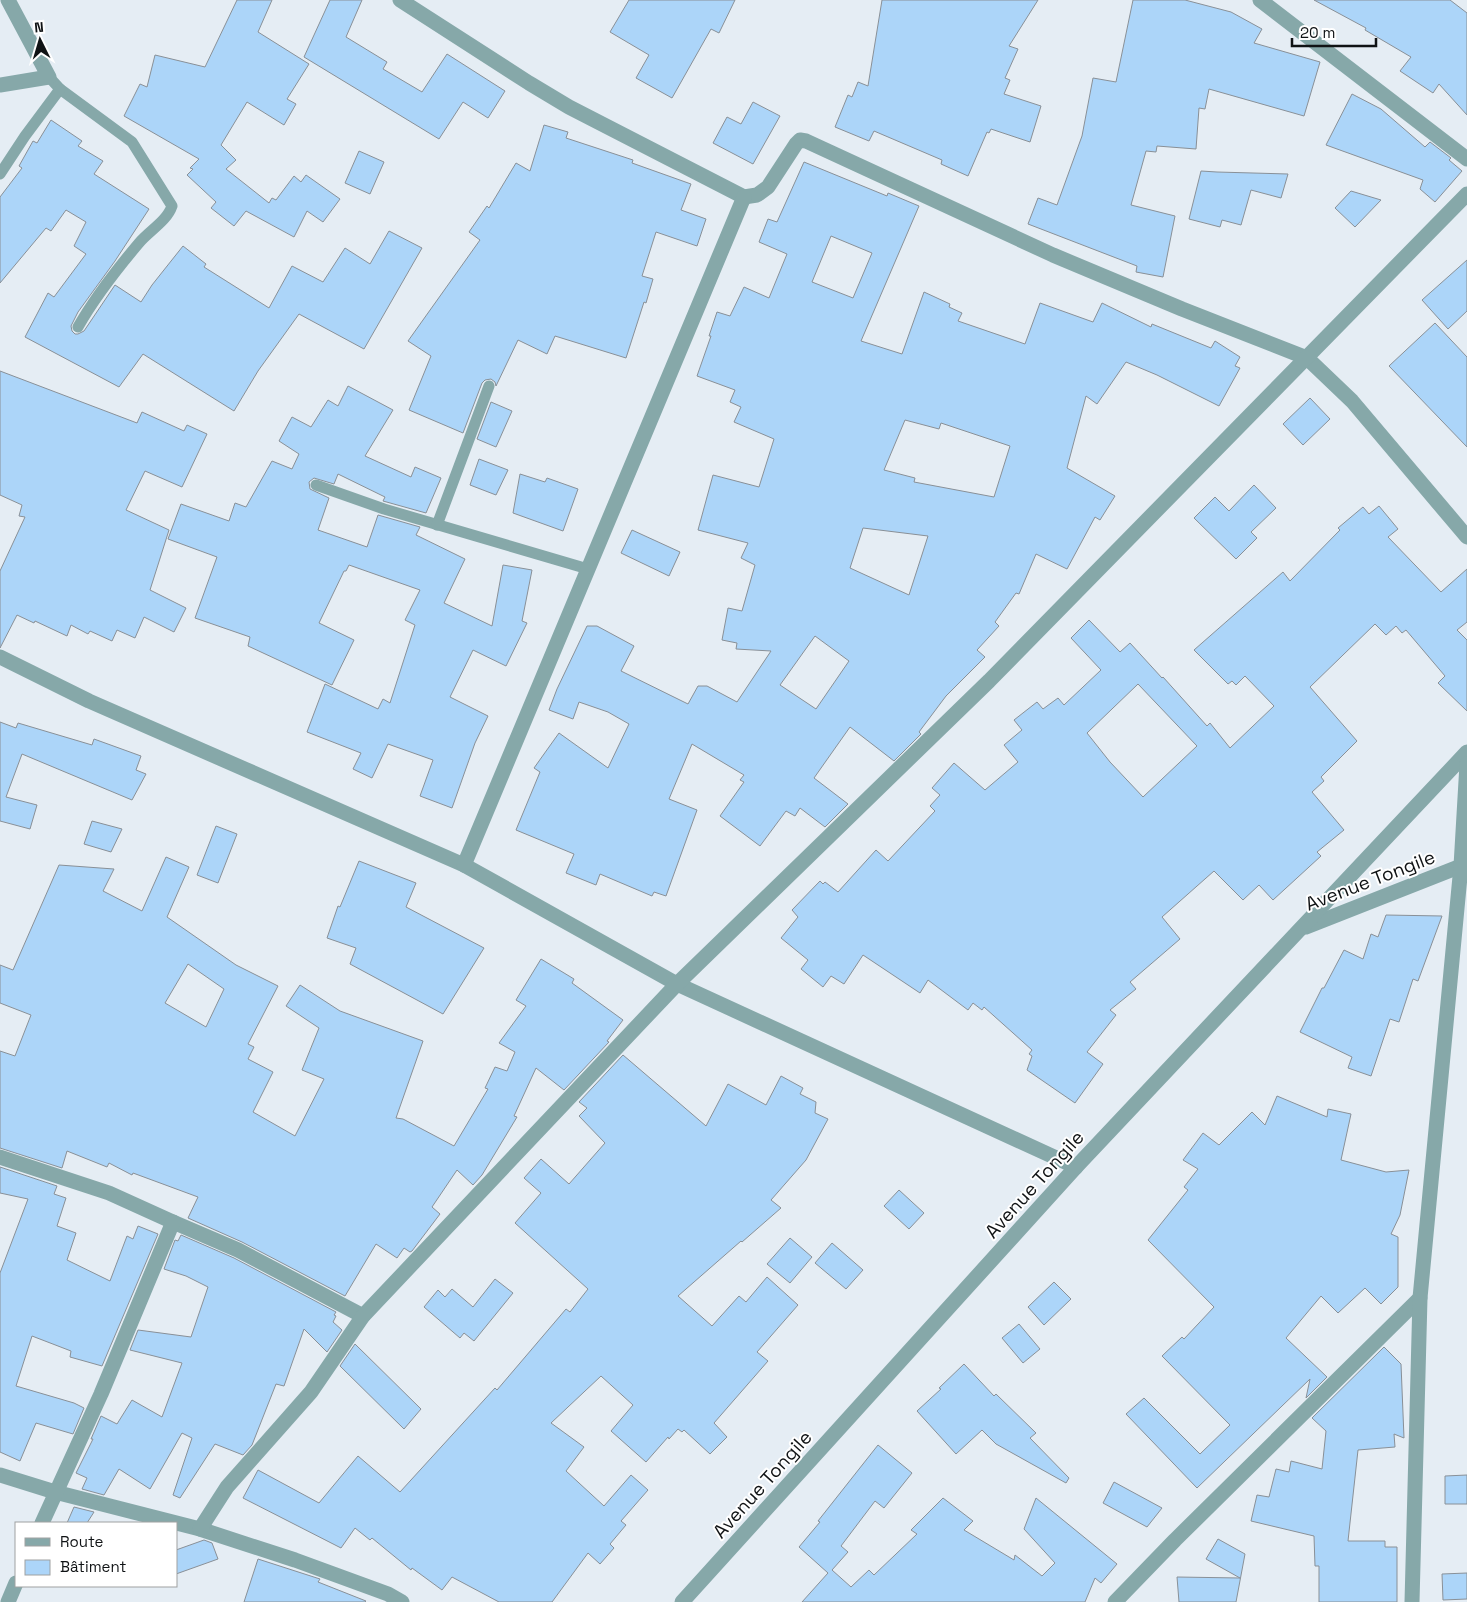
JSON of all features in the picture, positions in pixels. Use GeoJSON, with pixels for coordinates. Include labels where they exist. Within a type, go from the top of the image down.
{"type":"FeatureCollection","features":[{"type":"Feature","properties":{"kind":"street"},"geometry":{"type":"LineString","coordinates":[[0,85],[49,77],[8,0]]}},
{"type":"Feature","properties":{"kind":"street"},"geometry":{"type":"LineString","coordinates":[[400,0],[569,107],[744,197],[757,195],[768,187],[796,144],[800,140],[806,141],[1053,255],[1182,309],[1307,358],[1352,401],[1467,537]]}},
{"type":"Feature","properties":{"kind":"street"},"geometry":{"type":"LineString","coordinates":[[1260,0],[1467,159]]}},
{"type":"Feature","properties":{"kind":"street"},"geometry":{"type":"LineString","coordinates":[[200,1529],[226,1487],[311,1392],[363,1316],[677,984],[989,681],[1467,194]]}},
{"type":"Feature","properties":{"kind":"street"},"geometry":{"type":"LineString","coordinates":[[464,865],[744,197]]}},
{"type":"Feature","properties":{"kind":"street"},"geometry":{"type":"LineString","coordinates":[[0,658],[89,702],[464,865],[677,984],[1076,1167]]}},
{"type":"Feature","properties":{"kind":"street"},"geometry":{"type":"LineString","coordinates":[[1302,928],[1467,752]]}},
{"type":"Feature","properties":{"kind":"street"},"geometry":{"type":"LineString","coordinates":[[1412,1602],[1420,1298],[1464,866],[1467,764]]}},
{"type":"Feature","properties":{"kind":"street","name":"Avenue Tongile"},"geometry":{"type":"LineString","coordinates":[[682,1602],[1076,1167],[1302,928],[1464,866]]}},
{"type":"Feature","properties":{"kind":"street"},"geometry":{"type":"LineString","coordinates":[[0,1157],[109,1193],[238,1250],[363,1316]]}},
{"type":"Feature","properties":{"kind":"street"},"geometry":{"type":"LineString","coordinates":[[42,1522],[101,1394],[173,1222]]}},
{"type":"Feature","properties":{"kind":"street"},"geometry":{"type":"LineString","coordinates":[[1115,1602],[1182,1533],[1420,1298]]}},
{"type":"Feature","properties":{"kind":"street"},"geometry":{"type":"LineString","coordinates":[[0,1475],[55,1492],[173,1522]]}},
{"type":"Feature","properties":{"kind":"street"},"geometry":{"type":"LineString","coordinates":[[178,1523],[295,1560],[388,1594],[402,1602]]}},
{"type":"Feature","properties":{"kind":"street"},"geometry":{"type":"LineString","coordinates":[[8,1602],[15,1585]]}},
{"type":"Feature","properties":{"kind":"lane"},"geometry":{"type":"LineString","coordinates":[[49,77],[60,89],[132,142],[172,206],[170,212],[140,241],[88,310],[78,328]]}},
{"type":"Feature","properties":{"kind":"lane"},"geometry":{"type":"LineString","coordinates":[[0,174],[60,89]]}},
{"type":"Feature","properties":{"kind":"lane"},"geometry":{"type":"LineString","coordinates":[[437,525],[489,386]]}},
{"type":"Feature","properties":{"kind":"lane"},"geometry":{"type":"LineString","coordinates":[[316,485],[384,509],[588,569]]}},
{"type":"Feature","properties":{"kind":"building"},"geometry":{"type":"Polygon","coordinates":[[[237,0],[272,0],[258,32],[309,64],[287,99],[296,104],[284,125],[247,102],[221,145],[236,160],[226,169],[269,203],[272,198],[276,200],[294,176],[301,182],[306,175],[340,199],[323,222],[307,211],[294,237],[246,211],[234,226],[211,208],[216,202],[187,175],[193,169],[190,168],[199,159],[124,116],[140,84],[147,87],[155,55],[205,67],[237,0]]]}},
{"type":"Feature","properties":{"kind":"building"},"geometry":{"type":"Polygon","coordinates":[[[330,0],[362,0],[346,37],[387,62],[383,69],[422,92],[447,54],[505,91],[488,118],[463,102],[439,139],[304,57],[330,0]]]}},
{"type":"Feature","properties":{"kind":"building"},"geometry":{"type":"Polygon","coordinates":[[[629,0],[735,0],[719,33],[711,29],[672,98],[636,78],[649,55],[610,32],[629,0]]]}},
{"type":"Feature","properties":{"kind":"building"},"geometry":{"type":"Polygon","coordinates":[[[882,0],[1038,0],[1009,46],[1018,49],[1005,78],[1010,80],[1004,94],[1041,106],[1030,142],[991,129],[989,133],[987,132],[968,176],[941,164],[942,160],[874,131],[869,141],[835,127],[848,95],[852,97],[858,82],[868,86],[882,0]]]}},
{"type":"Feature","properties":{"kind":"building"},"geometry":{"type":"Polygon","coordinates":[[[1133,0],[1185,0],[1231,12],[1262,29],[1254,43],[1320,62],[1304,116],[1209,89],[1205,109],[1199,108],[1196,149],[1157,146],[1156,152],[1146,151],[1131,205],[1175,216],[1163,277],[1136,272],[1137,266],[1028,224],[1038,198],[1057,205],[1082,136],[1093,78],[1116,82],[1133,0]]]}},
{"type":"Feature","properties":{"kind":"building"},"geometry":{"type":"Polygon","coordinates":[[[1314,0],[1450,0],[1467,13],[1467,115],[1439,84],[1433,93],[1400,71],[1411,57],[1365,30],[1366,28],[1314,0]]]}},
{"type":"Feature","properties":{"kind":"building"},"geometry":{"type":"Polygon","coordinates":[[[1352,94],[1381,109],[1425,147],[1430,142],[1451,158],[1449,160],[1462,171],[1435,202],[1420,189],[1423,180],[1326,145],[1352,94]]]}},
{"type":"Feature","properties":{"kind":"building"},"geometry":{"type":"Polygon","coordinates":[[[753,102],[780,116],[753,164],[713,143],[727,117],[741,124],[753,102]]]}},
{"type":"Feature","properties":{"kind":"building"},"geometry":{"type":"Polygon","coordinates":[[[51,120],[82,141],[78,146],[103,161],[94,174],[149,209],[115,261],[78,312],[71,326],[75,334],[84,331],[115,285],[141,302],[183,246],[206,264],[204,267],[269,308],[292,266],[323,282],[345,248],[370,264],[389,231],[422,248],[364,349],[299,314],[258,371],[234,411],[143,354],[119,387],[25,337],[48,293],[54,297],[86,254],[74,246],[86,222],[66,210],[51,231],[46,228],[0,283],[0,197],[22,168],[19,166],[33,141],[37,143],[51,120]]]}},
{"type":"Feature","properties":{"kind":"building"},"geometry":{"type":"Polygon","coordinates":[[[544,125],[568,132],[566,138],[633,160],[632,163],[691,184],[681,210],[706,219],[697,246],[656,232],[642,276],[653,279],[626,358],[555,336],[547,354],[518,340],[496,386],[495,382],[491,379],[485,380],[482,383],[463,433],[409,410],[431,356],[408,341],[480,240],[469,232],[487,206],[489,208],[516,163],[530,171],[544,125]]]}},
{"type":"Feature","properties":{"kind":"building"},"geometry":{"type":"Polygon","coordinates":[[[359,151],[384,162],[370,194],[345,183],[359,151]]]}},
{"type":"Feature","properties":{"kind":"building"},"geometry":{"type":"Polygon","coordinates":[[[804,162],[887,196],[888,193],[919,206],[861,341],[902,354],[924,292],[950,304],[949,307],[962,313],[958,321],[1025,344],[1040,303],[1093,322],[1102,303],[1151,327],[1152,324],[1211,348],[1215,341],[1240,357],[1235,366],[1240,368],[1219,406],[1157,375],[1126,362],[1097,404],[1086,396],[1067,468],[1115,496],[1100,520],[1095,517],[1067,569],[1036,554],[1019,594],[1016,593],[995,622],[999,626],[977,650],[985,657],[946,696],[919,732],[921,734],[894,761],[850,727],[814,778],[848,804],[825,827],[800,808],[795,816],[786,811],[760,846],[720,816],[744,782],[740,780],[744,775],[692,744],[669,799],[697,810],[666,896],[654,892],[652,896],[600,874],[596,885],[566,873],[574,854],[516,830],[540,772],[534,768],[559,733],[608,768],[629,724],[608,712],[579,702],[573,719],[549,710],[587,626],[597,626],[634,646],[621,671],[688,704],[698,686],[707,686],[737,702],[771,651],[736,649],[737,643],[722,640],[728,608],[742,611],[755,565],[741,558],[748,543],[698,530],[713,475],[759,487],[774,439],[734,422],[741,407],[730,402],[735,390],[697,376],[717,312],[730,316],[744,287],[769,298],[787,254],[759,242],[768,219],[777,222],[804,162]],[[831,236],[812,282],[853,298],[872,253],[831,236]],[[905,420],[884,470],[915,478],[914,482],[994,497],[1010,446],[941,423],[939,429],[905,420]],[[863,528],[850,568],[909,595],[928,536],[863,528]],[[815,636],[780,685],[816,709],[849,661],[815,636]]]}},
{"type":"Feature","properties":{"kind":"building"},"geometry":{"type":"Polygon","coordinates":[[[1201,171],[1288,174],[1281,198],[1251,190],[1241,225],[1222,220],[1220,227],[1189,219],[1201,171]]]}},
{"type":"Feature","properties":{"kind":"building"},"geometry":{"type":"Polygon","coordinates":[[[1351,191],[1381,200],[1355,227],[1335,208],[1351,191]]]}},
{"type":"Feature","properties":{"kind":"building"},"geometry":{"type":"Polygon","coordinates":[[[1467,260],[1467,311],[1448,329],[1422,300],[1467,260]]]}},
{"type":"Feature","properties":{"kind":"building"},"geometry":{"type":"Polygon","coordinates":[[[1435,323],[1467,357],[1467,447],[1389,366],[1435,323]]]}},
{"type":"Feature","properties":{"kind":"building"},"geometry":{"type":"Polygon","coordinates":[[[0,371],[137,423],[142,412],[184,431],[187,425],[207,434],[182,487],[145,471],[126,510],[169,530],[150,590],[186,608],[174,632],[144,617],[135,638],[117,630],[112,641],[90,631],[88,634],[71,625],[67,636],[17,615],[0,648],[0,571],[25,517],[19,516],[22,505],[0,495],[0,371]]]}},
{"type":"Feature","properties":{"kind":"building"},"geometry":{"type":"Polygon","coordinates":[[[348,386],[393,410],[365,456],[411,477],[415,467],[441,478],[426,513],[383,501],[385,497],[338,474],[334,484],[314,478],[309,482],[310,489],[329,498],[318,530],[367,547],[378,515],[420,527],[416,535],[465,559],[444,603],[492,626],[503,565],[532,570],[522,621],[527,623],[506,666],[473,650],[450,697],[488,716],[475,743],[452,808],[420,796],[433,760],[388,744],[372,778],[353,769],[361,753],[307,732],[325,684],[378,709],[383,699],[390,703],[415,625],[405,620],[420,590],[349,565],[346,571],[344,571],[319,623],[354,640],[332,685],[248,646],[250,637],[195,618],[217,557],[168,539],[181,504],[229,521],[235,503],[246,507],[272,461],[292,469],[299,454],[279,441],[292,417],[311,427],[328,400],[338,406],[348,386]]]}},
{"type":"Feature","properties":{"kind":"building"},"geometry":{"type":"Polygon","coordinates":[[[1310,398],[1330,419],[1303,445],[1283,424],[1310,398]]]}},
{"type":"Feature","properties":{"kind":"building"},"geometry":{"type":"Polygon","coordinates":[[[491,402],[512,411],[496,447],[477,439],[491,402]]]}},
{"type":"Feature","properties":{"kind":"building"},"geometry":{"type":"Polygon","coordinates":[[[479,459],[508,470],[496,495],[470,485],[479,459]]]}},
{"type":"Feature","properties":{"kind":"building"},"geometry":{"type":"Polygon","coordinates":[[[520,474],[545,482],[547,478],[578,489],[563,531],[513,513],[520,474]]]}},
{"type":"Feature","properties":{"kind":"building"},"geometry":{"type":"Polygon","coordinates":[[[1254,485],[1276,508],[1251,532],[1257,538],[1236,559],[1194,518],[1215,497],[1229,511],[1254,485]]]}},
{"type":"Feature","properties":{"kind":"building"},"geometry":{"type":"Polygon","coordinates":[[[1379,506],[1398,529],[1388,537],[1441,592],[1467,569],[1467,622],[1457,630],[1467,640],[1467,711],[1438,683],[1445,676],[1406,630],[1402,633],[1396,626],[1386,635],[1375,624],[1310,687],[1357,741],[1321,777],[1324,781],[1312,792],[1344,830],[1317,852],[1321,856],[1273,900],[1259,885],[1243,900],[1214,871],[1162,917],[1180,939],[1130,982],[1136,989],[1110,1010],[1116,1015],[1087,1052],[1103,1064],[1075,1103],[1027,1070],[1032,1056],[1029,1054],[1032,1050],[984,1007],[982,1010],[973,1003],[968,1010],[928,980],[920,993],[863,955],[844,984],[831,976],[823,987],[801,969],[808,960],[781,938],[798,917],[792,910],[820,881],[823,884],[825,882],[838,892],[876,850],[888,861],[935,811],[930,806],[940,795],[932,788],[954,763],[985,790],[1018,762],[1004,745],[1022,730],[1014,720],[1037,702],[1043,709],[1058,698],[1064,705],[1101,670],[1071,638],[1089,620],[1120,652],[1130,643],[1207,726],[1210,723],[1230,748],[1274,706],[1245,676],[1236,685],[1232,681],[1228,684],[1194,650],[1283,572],[1290,581],[1340,530],[1338,528],[1363,507],[1369,514],[1379,506]],[[1138,684],[1087,733],[1110,762],[1143,797],[1197,746],[1138,684]]]}},
{"type":"Feature","properties":{"kind":"building"},"geometry":{"type":"Polygon","coordinates":[[[632,530],[680,552],[669,576],[621,553],[632,530]]]}},
{"type":"Feature","properties":{"kind":"building"},"geometry":{"type":"Polygon","coordinates":[[[0,722],[16,728],[18,723],[92,745],[94,739],[141,756],[136,770],[146,774],[132,800],[22,754],[6,797],[37,805],[30,829],[0,821],[0,722]]]}},
{"type":"Feature","properties":{"kind":"building"},"geometry":{"type":"Polygon","coordinates":[[[92,821],[122,829],[111,852],[84,844],[92,821]]]}},
{"type":"Feature","properties":{"kind":"building"},"geometry":{"type":"Polygon","coordinates":[[[216,826],[237,834],[218,883],[197,875],[216,826]]]}},
{"type":"Feature","properties":{"kind":"building"},"geometry":{"type":"Polygon","coordinates":[[[166,857],[189,867],[167,917],[236,965],[278,986],[248,1044],[254,1047],[248,1059],[273,1072],[253,1112],[295,1136],[324,1079],[302,1070],[319,1028],[286,1006],[300,985],[340,1011],[423,1041],[396,1118],[403,1119],[454,1146],[488,1089],[485,1088],[495,1067],[507,1071],[515,1052],[499,1043],[526,1006],[516,1000],[541,959],[574,979],[572,983],[623,1020],[607,1041],[609,1042],[564,1090],[536,1068],[514,1116],[517,1117],[482,1175],[473,1185],[457,1170],[432,1207],[440,1214],[412,1251],[410,1252],[404,1248],[397,1258],[376,1244],[345,1296],[242,1242],[188,1218],[198,1197],[133,1173],[132,1175],[109,1163],[107,1167],[67,1151],[62,1168],[0,1148],[0,1051],[15,1056],[31,1015],[0,1003],[0,965],[13,970],[59,865],[114,869],[103,891],[142,911],[166,857]],[[188,964],[165,1003],[206,1027],[224,989],[188,964]]]}},
{"type":"Feature","properties":{"kind":"building"},"geometry":{"type":"Polygon","coordinates":[[[359,861],[416,883],[406,907],[484,948],[443,1014],[350,964],[356,948],[327,938],[338,906],[340,907],[359,861]]]}},
{"type":"Feature","properties":{"kind":"building"},"geometry":{"type":"Polygon","coordinates":[[[1386,915],[1442,916],[1418,981],[1413,979],[1399,1022],[1390,1019],[1371,1076],[1348,1068],[1352,1057],[1300,1032],[1344,950],[1363,959],[1371,934],[1378,937],[1386,915]]]}},
{"type":"Feature","properties":{"kind":"building"},"geometry":{"type":"Polygon","coordinates":[[[623,1055],[706,1126],[728,1084],[766,1105],[781,1076],[803,1088],[800,1094],[816,1102],[815,1113],[828,1119],[806,1160],[771,1200],[781,1208],[678,1296],[712,1326],[739,1296],[746,1302],[767,1277],[798,1305],[757,1352],[768,1361],[714,1423],[727,1437],[710,1454],[684,1430],[682,1432],[678,1429],[669,1439],[668,1437],[646,1462],[611,1431],[633,1405],[601,1376],[551,1423],[584,1447],[566,1471],[604,1506],[631,1475],[648,1490],[621,1521],[626,1525],[610,1544],[614,1548],[600,1564],[588,1553],[552,1602],[499,1602],[452,1577],[442,1590],[412,1568],[411,1570],[372,1538],[370,1540],[355,1528],[341,1548],[243,1498],[258,1470],[319,1503],[358,1456],[400,1492],[495,1388],[497,1390],[566,1309],[570,1312],[588,1289],[515,1223],[541,1193],[524,1178],[541,1159],[569,1184],[605,1143],[579,1116],[587,1108],[579,1102],[623,1055]]]}},
{"type":"Feature","properties":{"kind":"building"},"geometry":{"type":"Polygon","coordinates":[[[1277,1096],[1327,1117],[1328,1109],[1351,1114],[1341,1160],[1386,1172],[1409,1170],[1400,1215],[1391,1234],[1398,1237],[1398,1287],[1381,1304],[1365,1288],[1338,1313],[1321,1296],[1286,1338],[1327,1377],[1306,1398],[1310,1379],[1197,1488],[1126,1414],[1144,1398],[1200,1454],[1230,1425],[1162,1356],[1182,1337],[1184,1339],[1214,1307],[1148,1240],[1188,1190],[1184,1187],[1198,1169],[1183,1160],[1203,1133],[1219,1145],[1252,1112],[1265,1125],[1277,1096]]]}},
{"type":"Feature","properties":{"kind":"building"},"geometry":{"type":"Polygon","coordinates":[[[0,1167],[57,1186],[54,1194],[66,1198],[57,1226],[76,1233],[67,1260],[110,1281],[127,1236],[133,1239],[138,1226],[158,1234],[102,1366],[70,1357],[71,1351],[32,1336],[16,1386],[74,1403],[84,1408],[73,1434],[36,1423],[20,1461],[0,1452],[0,1273],[28,1199],[0,1193],[0,1167]]]}},
{"type":"Feature","properties":{"kind":"building"},"geometry":{"type":"Polygon","coordinates":[[[899,1190],[924,1213],[909,1229],[884,1206],[899,1190]]]}},
{"type":"Feature","properties":{"kind":"building"},"geometry":{"type":"Polygon","coordinates":[[[181,1235],[234,1258],[336,1312],[333,1322],[342,1330],[327,1352],[304,1329],[284,1386],[276,1384],[252,1445],[243,1455],[215,1444],[180,1498],[173,1495],[192,1438],[182,1433],[150,1489],[119,1469],[104,1495],[82,1489],[87,1478],[76,1473],[93,1439],[91,1439],[101,1416],[117,1424],[132,1400],[162,1417],[182,1363],[130,1350],[138,1330],[191,1337],[208,1287],[186,1276],[164,1269],[175,1240],[178,1241],[181,1235]]]}},
{"type":"Feature","properties":{"kind":"building"},"geometry":{"type":"Polygon","coordinates":[[[790,1238],[812,1257],[790,1283],[767,1264],[790,1238]]]}},
{"type":"Feature","properties":{"kind":"building"},"geometry":{"type":"Polygon","coordinates":[[[832,1243],[863,1270],[846,1289],[815,1263],[832,1243]]]}},
{"type":"Feature","properties":{"kind":"building"},"geometry":{"type":"Polygon","coordinates":[[[495,1279],[513,1293],[474,1341],[464,1333],[460,1338],[424,1307],[438,1290],[445,1297],[452,1289],[473,1307],[495,1279]]]}},
{"type":"Feature","properties":{"kind":"building"},"geometry":{"type":"Polygon","coordinates":[[[1054,1282],[1071,1299],[1044,1325],[1028,1307],[1054,1282]]]}},
{"type":"Feature","properties":{"kind":"building"},"geometry":{"type":"Polygon","coordinates":[[[1019,1324],[1040,1349],[1023,1363],[1002,1338],[1019,1324]]]}},
{"type":"Feature","properties":{"kind":"building"},"geometry":{"type":"Polygon","coordinates":[[[355,1344],[421,1409],[404,1429],[340,1366],[355,1344]]]}},
{"type":"Feature","properties":{"kind":"building"},"geometry":{"type":"Polygon","coordinates":[[[1384,1347],[1401,1364],[1404,1438],[1394,1434],[1395,1447],[1358,1450],[1348,1541],[1385,1541],[1385,1547],[1397,1547],[1397,1602],[1319,1602],[1319,1566],[1315,1566],[1314,1536],[1251,1521],[1257,1495],[1269,1497],[1276,1469],[1289,1472],[1291,1461],[1322,1469],[1326,1431],[1312,1418],[1384,1347]]]}},
{"type":"Feature","properties":{"kind":"building"},"geometry":{"type":"Polygon","coordinates":[[[964,1364],[994,1396],[996,1394],[1036,1433],[1030,1438],[1069,1478],[1066,1483],[996,1444],[982,1430],[956,1454],[917,1411],[964,1364]]]}},
{"type":"Feature","properties":{"kind":"building"},"geometry":{"type":"Polygon","coordinates":[[[878,1445],[912,1473],[884,1508],[875,1501],[841,1546],[848,1552],[832,1570],[851,1587],[869,1570],[874,1575],[917,1534],[911,1530],[943,1498],[973,1521],[964,1530],[1014,1560],[1015,1555],[1042,1576],[1055,1563],[1024,1529],[1036,1498],[1117,1564],[1101,1583],[1095,1578],[1085,1602],[802,1602],[828,1573],[799,1547],[878,1445]]]}},
{"type":"Feature","properties":{"kind":"building"},"geometry":{"type":"Polygon","coordinates":[[[1467,1475],[1467,1504],[1445,1504],[1445,1476],[1467,1475]]]}},
{"type":"Feature","properties":{"kind":"building"},"geometry":{"type":"Polygon","coordinates":[[[1114,1482],[1162,1508],[1147,1527],[1103,1503],[1114,1482]]]}},
{"type":"Feature","properties":{"kind":"building"},"geometry":{"type":"Polygon","coordinates":[[[74,1507],[94,1512],[88,1522],[67,1522],[74,1507]]]}},
{"type":"Feature","properties":{"kind":"building"},"geometry":{"type":"Polygon","coordinates":[[[1218,1539],[1245,1554],[1236,1602],[1179,1602],[1177,1577],[1240,1578],[1206,1559],[1218,1539]]]}},
{"type":"Feature","properties":{"kind":"building"},"geometry":{"type":"Polygon","coordinates":[[[204,1540],[212,1543],[218,1559],[178,1573],[178,1549],[204,1540]]]}},
{"type":"Feature","properties":{"kind":"building"},"geometry":{"type":"Polygon","coordinates":[[[258,1559],[320,1579],[318,1582],[366,1601],[244,1602],[258,1559]]]}},
{"type":"Feature","properties":{"kind":"building"},"geometry":{"type":"Polygon","coordinates":[[[1467,1573],[1467,1599],[1443,1600],[1442,1574],[1467,1573]]]}}]}
